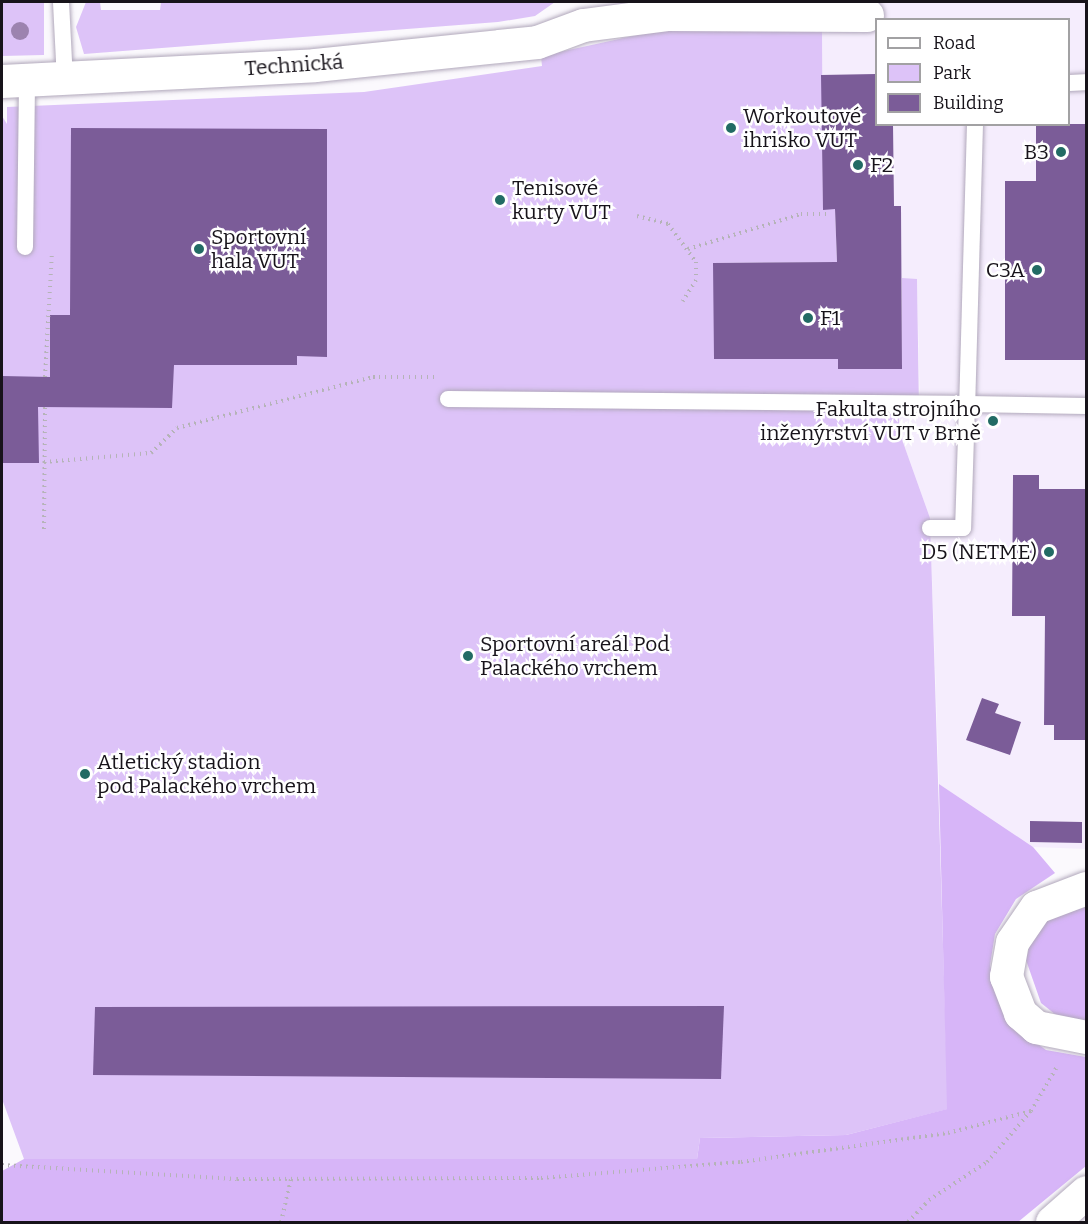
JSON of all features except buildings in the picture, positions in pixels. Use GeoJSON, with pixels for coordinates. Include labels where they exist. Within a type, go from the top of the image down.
{"type":"FeatureCollection","features":[{"type":"Feature","properties":{"kind":"street","name":"Technická"},"geometry":{"type":"LineString","coordinates":[[14,80],[65,80],[315,64],[537,42],[583,13],[666,14],[820,6],[867,15]]}},
{"type":"Feature","properties":{"kind":"street"},"geometry":{"type":"LineString","coordinates":[[1081,1037],[1036,1027],[1020,1013],[1006,976],[1012,942],[1035,908],[1086,888]]}},
{"type":"Feature","properties":{"kind":"street"},"geometry":{"type":"LineString","coordinates":[[1052,1222],[1086,1192]]}},
{"type":"Feature","properties":{"kind":"lane"},"geometry":{"type":"LineString","coordinates":[[61,2],[65,80]]}},
{"type":"Feature","properties":{"kind":"lane"},"geometry":{"type":"LineString","coordinates":[[14,80],[25,247]]}},
{"type":"Feature","properties":{"kind":"lane"},"geometry":{"type":"LineString","coordinates":[[1070,83],[1086,82]]}},
{"type":"Feature","properties":{"kind":"lane"},"geometry":{"type":"LineString","coordinates":[[930,528],[963,528],[975,126]]}},
{"type":"Feature","properties":{"kind":"lane"},"geometry":{"type":"LineString","coordinates":[[448,399],[1086,406]]}},
{"type":"Feature","properties":{"kind":"path"},"geometry":{"type":"LineString","coordinates":[[688,249],[801,213],[826,214]]}},
{"type":"Feature","properties":{"kind":"path"},"geometry":{"type":"LineString","coordinates":[[637,216],[668,224],[696,262],[696,280],[683,301]]}},
{"type":"Feature","properties":{"kind":"path"},"geometry":{"type":"LineString","coordinates":[[45,376],[52,252]]}},
{"type":"Feature","properties":{"kind":"path"},"geometry":{"type":"LineString","coordinates":[[44,462],[151,453],[177,428],[373,377],[448,376]]}},
{"type":"Feature","properties":{"kind":"path"},"geometry":{"type":"LineString","coordinates":[[44,529],[45,407]]}},
{"type":"Feature","properties":{"kind":"path"},"geometry":{"type":"LineString","coordinates":[[908,1222],[929,1200],[987,1162],[1031,1111],[1081,1037]]}},
{"type":"Feature","properties":{"kind":"path"},"geometry":{"type":"LineString","coordinates":[[2,1165],[291,1179],[541,1178],[741,1162],[948,1133],[1031,1111]]}},
{"type":"Feature","properties":{"kind":"path"},"geometry":{"type":"LineString","coordinates":[[281,1222],[291,1179]]}},
{"type":"Feature","properties":{"kind":"shaded area","name":"Fakulta strojního inženýrství VUT v Brně"},"geometry":{"type":"Polygon","coordinates":[[[615,2],[1086,2],[1086,849],[1033,847],[939,784],[930,518],[899,431],[899,410],[920,409],[917,279],[902,279],[902,369],[838,369],[837,359],[714,359],[713,263],[837,262],[835,210],[823,210],[822,28],[665,29],[621,39],[615,2]]]}},
{"type":"Feature","properties":{"kind":"shaded area"},"geometry":{"type":"Polygon","coordinates":[[[939,784],[1033,847],[1055,873],[1016,899],[995,934],[990,965],[994,988],[1020,1031],[1046,1050],[1086,1057],[1086,1166],[1018,1222],[2,1222],[2,1171],[24,1159],[697,1159],[700,1138],[846,1135],[947,1109],[939,784]]]}},
{"type":"Feature","properties":{"kind":"shaded area"},"geometry":{"type":"Polygon","coordinates":[[[1086,907],[1086,1023],[1056,1015],[1041,1003],[1026,960],[1031,940],[1048,918],[1086,907]]]}},
{"type":"Feature","properties":{"kind":"green space"},"geometry":{"type":"Polygon","coordinates":[[[2,2],[44,2],[44,55],[2,56],[2,2]]]}},
{"type":"Feature","properties":{"kind":"green space"},"geometry":{"type":"Polygon","coordinates":[[[86,2],[100,2],[101,10],[160,10],[161,2],[555,2],[535,16],[498,22],[84,54],[76,27],[86,2]]]}},
{"type":"Feature","properties":{"kind":"green space","name":"Sportovní areál Pod Palackého vrchem"},"geometry":{"type":"Polygon","coordinates":[[[822,28],[823,209],[835,209],[837,262],[714,263],[714,359],[838,359],[838,369],[902,369],[902,278],[917,279],[919,410],[899,410],[899,431],[930,518],[948,1109],[846,1135],[700,1138],[697,1159],[24,1159],[2,1099],[2,116],[7,124],[7,107],[364,92],[542,66],[541,56],[665,29],[822,28]]]}},
{"type":"Feature","properties":{"kind":"place","name":"Workoutové ihrisko VUT"},"geometry":{"type":"Point","coordinates":[731,128]}},
{"type":"Feature","properties":{"kind":"place","name":"B3"},"geometry":{"type":"Point","coordinates":[1061,152]}},
{"type":"Feature","properties":{"kind":"place","name":"F2"},"geometry":{"type":"Point","coordinates":[858,165]}},
{"type":"Feature","properties":{"kind":"place","name":"Tenisové kurty VUT"},"geometry":{"type":"Point","coordinates":[500,200]}},
{"type":"Feature","properties":{"kind":"place","name":"Sportovní hala VUT"},"geometry":{"type":"Point","coordinates":[199,249]}},
{"type":"Feature","properties":{"kind":"place","name":"C3A"},"geometry":{"type":"Point","coordinates":[1037,270]}},
{"type":"Feature","properties":{"kind":"place","name":"F1"},"geometry":{"type":"Point","coordinates":[808,318]}},
{"type":"Feature","properties":{"kind":"place","name":"Fakulta strojního inženýrství VUT v Brně"},"geometry":{"type":"Point","coordinates":[993,421]}},
{"type":"Feature","properties":{"kind":"place","name":"D5 (NETME)"},"geometry":{"type":"Point","coordinates":[1049,552]}},
{"type":"Feature","properties":{"kind":"place","name":"Sportovní areál Pod Palackého vrchem"},"geometry":{"type":"Point","coordinates":[468,656]}},
{"type":"Feature","properties":{"kind":"place","name":"Atletický stadion pod Palackého vrchem"},"geometry":{"type":"Point","coordinates":[85,774]}}]}
